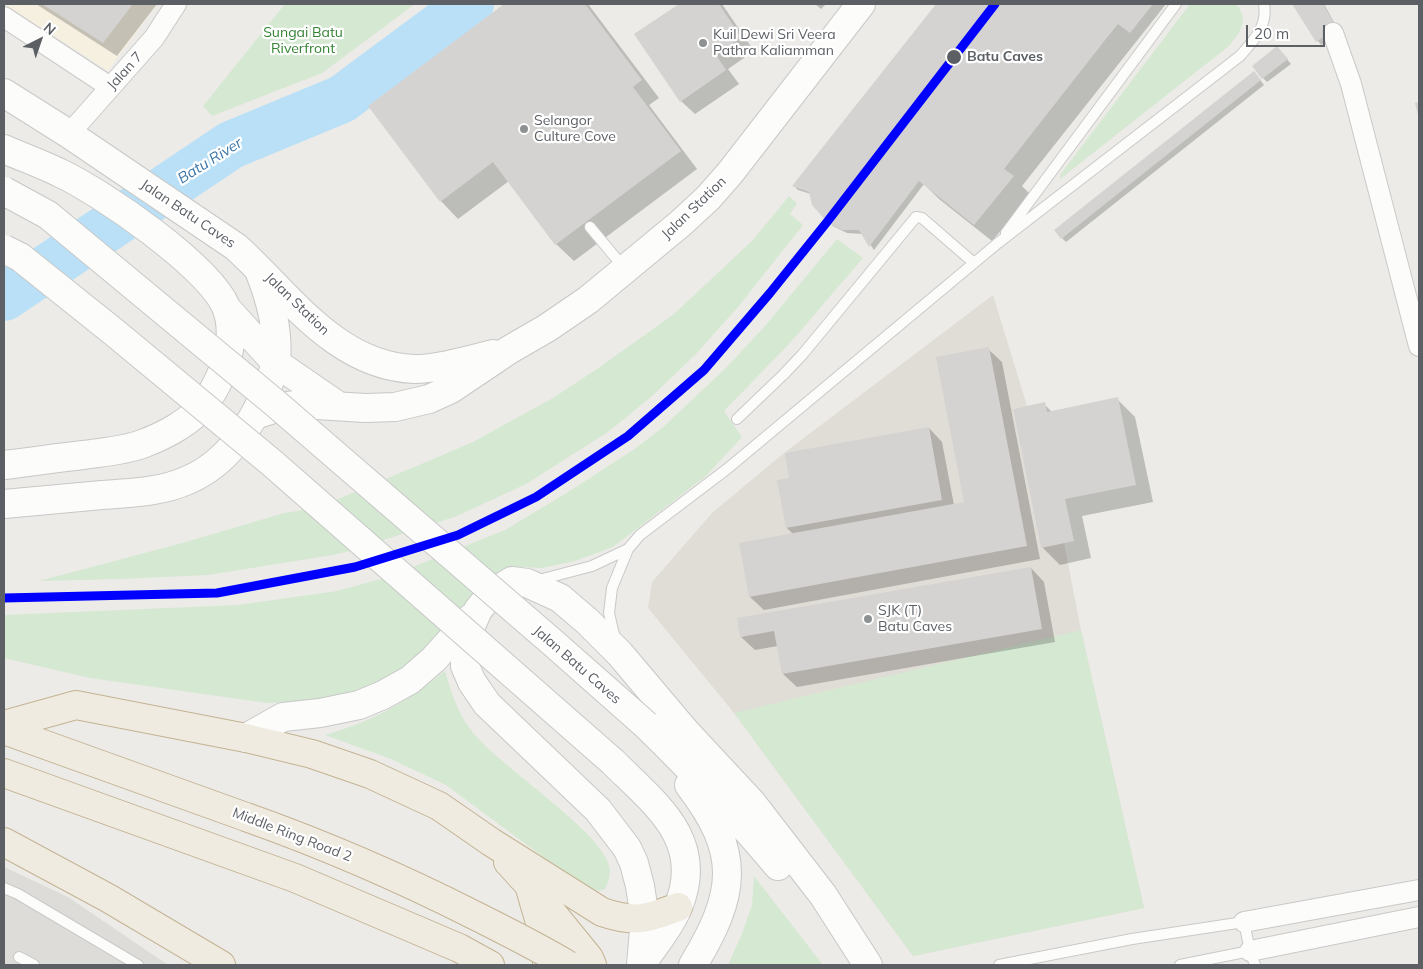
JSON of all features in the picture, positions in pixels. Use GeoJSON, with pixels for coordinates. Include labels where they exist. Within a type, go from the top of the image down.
{"type":"FeatureCollection","features":[{"type":"Feature","properties":{"kind":"highway"},"geometry":{"type":"LineString","coordinates":[[4,725],[76,705],[246,738],[312,754],[370,774],[439,806],[491,842],[602,912],[634,920],[678,908]]}},
{"type":"Feature","properties":{"kind":"highway","name":"Middle Ring Road 2"},"geometry":{"type":"LineString","coordinates":[[4,730],[310,840],[409,883],[541,949],[568,965]]}},
{"type":"Feature","properties":{"kind":"highway"},"geometry":{"type":"LineString","coordinates":[[4,773],[339,896],[459,948],[490,965]]}},
{"type":"Feature","properties":{"kind":"highway"},"geometry":{"type":"LineString","coordinates":[[4,842],[108,898],[217,964]]}},
{"type":"Feature","properties":{"kind":"highway"},"geometry":{"type":"LineString","coordinates":[[491,842],[589,958],[592,965]]}},
{"type":"Feature","properties":{"kind":"highway"},"geometry":{"type":"LineString","coordinates":[[529,885],[548,950],[547,965]]}},
{"type":"Feature","properties":{"kind":"main road","name":"Jalan Station"},"geometry":{"type":"LineString","coordinates":[[226,309],[276,363],[338,405],[366,408],[395,407],[429,399],[451,389],[580,306],[626,270],[708,198],[730,173],[861,4]]}},
{"type":"Feature","properties":{"kind":"main road","name":"Jalan Batu Caves"},"geometry":{"type":"LineString","coordinates":[[4,93],[190,214],[236,247],[258,267],[274,318],[276,363],[255,415],[231,449],[215,464],[187,481],[165,488],[140,492],[4,504]]}},
{"type":"Feature","properties":{"kind":"main road"},"geometry":{"type":"LineString","coordinates":[[4,149],[61,173],[107,201],[181,256],[209,281],[226,309],[230,334],[229,355],[215,388],[205,404],[191,417],[144,443],[124,450],[4,465]]}},
{"type":"Feature","properties":{"kind":"main road","name":"Jalan Batu Caves"},"geometry":{"type":"LineString","coordinates":[[4,191],[48,216],[267,397],[646,725],[738,818],[859,965]]}},
{"type":"Feature","properties":{"kind":"main road"},"geometry":{"type":"LineString","coordinates":[[4,249],[20,258],[116,333],[272,463],[613,762],[668,819],[684,851],[687,868],[686,883],[678,908],[641,965]]}},
{"type":"Feature","properties":{"kind":"main road","name":"Jalan Station"},"geometry":{"type":"LineString","coordinates":[[258,267],[312,324],[336,341],[384,364],[415,369],[449,364],[509,350]]}},
{"type":"Feature","properties":{"kind":"main road"},"geometry":{"type":"LineString","coordinates":[[255,415],[280,407],[301,404],[338,405]]}},
{"type":"Feature","properties":{"kind":"main road"},"geometry":{"type":"LineString","coordinates":[[246,738],[283,717],[320,713],[359,705],[384,695],[404,684],[434,659],[492,594],[512,581],[527,583],[560,598],[587,621],[620,654],[685,731],[752,803],[823,895],[868,965]]}},
{"type":"Feature","properties":{"kind":"main road"},"geometry":{"type":"LineString","coordinates":[[478,610],[465,640],[465,666],[472,682],[487,704],[598,810],[627,848],[634,863],[645,918],[641,965]]}},
{"type":"Feature","properties":{"kind":"main road"},"geometry":{"type":"LineString","coordinates":[[646,725],[700,799],[720,832],[726,852],[727,874],[724,901],[715,925],[693,965]]}},
{"type":"Feature","properties":{"kind":"street","name":"Jalan 7"},"geometry":{"type":"LineString","coordinates":[[78,140],[110,87],[154,38],[176,4]]}},
{"type":"Feature","properties":{"kind":"street"},"geometry":{"type":"LineString","coordinates":[[4,17],[110,87]]}},
{"type":"Feature","properties":{"kind":"street"},"geometry":{"type":"LineString","coordinates":[[1333,33],[1351,84],[1419,346]]}},
{"type":"Feature","properties":{"kind":"street"},"geometry":{"type":"LineString","coordinates":[[1244,922],[1419,890]]}},
{"type":"Feature","properties":{"kind":"street"},"geometry":{"type":"LineString","coordinates":[[1252,958],[1419,917]]}},
{"type":"Feature","properties":{"kind":"lane"},"geometry":{"type":"LineString","coordinates":[[998,243],[1176,4]]}},
{"type":"Feature","properties":{"kind":"lane"},"geometry":{"type":"LineString","coordinates":[[620,654],[612,632],[609,613],[612,588],[628,549],[640,535],[727,469],[998,243],[1240,56],[1260,33],[1266,12],[1264,4]]}},
{"type":"Feature","properties":{"kind":"lane"},"geometry":{"type":"LineString","coordinates":[[737,418],[784,375],[802,355],[916,217],[922,218],[974,263]]}},
{"type":"Feature","properties":{"kind":"lane"},"geometry":{"type":"LineString","coordinates":[[590,227],[626,270]]}},
{"type":"Feature","properties":{"kind":"lane"},"geometry":{"type":"LineString","coordinates":[[527,583],[592,566],[628,549]]}},
{"type":"Feature","properties":{"kind":"lane"},"geometry":{"type":"LineString","coordinates":[[4,888],[43,908],[138,965]]}},
{"type":"Feature","properties":{"kind":"lane"},"geometry":{"type":"LineString","coordinates":[[999,965],[1132,939],[1244,922],[1252,958],[1180,965]]}},
{"type":"Feature","properties":{"kind":"lane"},"geometry":{"type":"LineString","coordinates":[[19,957],[34,965]]}},
{"type":"Feature","properties":{"kind":"shaded area"},"geometry":{"type":"Polygon","coordinates":[[[4,4],[157,4],[108,71],[4,4]]]}},
{"type":"Feature","properties":{"kind":"shaded area","name":"SJK (T) Batu Caves"},"geometry":{"type":"Polygon","coordinates":[[[993,295],[1027,406],[1013,409],[1041,547],[1064,543],[1081,630],[1144,908],[913,956],[734,713],[648,608],[652,582],[712,513],[784,453],[993,295]]]}},
{"type":"Feature","properties":{"kind":"shaded area"},"geometry":{"type":"Polygon","coordinates":[[[4,867],[68,897],[168,965],[4,965],[4,867]]]}},
{"type":"Feature","properties":{"kind":"green space","name":"Sungai Batu Riverfront"},"geometry":{"type":"Polygon","coordinates":[[[285,4],[415,4],[322,73],[212,116],[203,106],[285,4]]]}},
{"type":"Feature","properties":{"kind":"green space"},"geometry":{"type":"Polygon","coordinates":[[[1190,4],[1236,4],[1243,21],[1237,36],[1229,46],[1060,179],[1060,175],[1190,4]]]}},
{"type":"Feature","properties":{"kind":"green space"},"geometry":{"type":"Polygon","coordinates":[[[789,196],[797,203],[790,214],[803,225],[738,307],[695,355],[651,397],[608,432],[526,484],[457,516],[333,555],[208,575],[39,581],[186,542],[284,513],[317,508],[471,443],[553,398],[674,314],[753,240],[789,196]]]}},
{"type":"Feature","properties":{"kind":"green space"},"geometry":{"type":"Polygon","coordinates":[[[837,239],[863,258],[790,343],[724,411],[742,437],[706,476],[613,547],[575,561],[542,568],[523,567],[512,570],[445,626],[406,668],[361,692],[326,701],[267,703],[90,678],[4,658],[4,615],[238,605],[337,591],[388,577],[505,530],[573,489],[636,448],[662,428],[725,369],[765,326],[837,239]]]}},
{"type":"Feature","properties":{"kind":"green space"},"geometry":{"type":"Polygon","coordinates":[[[1081,630],[1144,908],[913,956],[734,713],[1081,630]]]}},
{"type":"Feature","properties":{"kind":"green space"},"geometry":{"type":"Polygon","coordinates":[[[445,671],[458,709],[471,730],[503,762],[572,819],[591,838],[604,855],[610,870],[605,889],[598,891],[586,887],[446,785],[391,759],[325,735],[343,730],[389,709],[417,692],[445,671]]]}},
{"type":"Feature","properties":{"kind":"green space"},"geometry":{"type":"Polygon","coordinates":[[[754,876],[823,965],[728,965],[752,905],[754,876]]]}},
{"type":"Feature","properties":{"kind":"building"},"geometry":{"type":"Polygon","coordinates":[[[42,4],[133,4],[103,43],[42,4]]]}},
{"type":"Feature","properties":{"kind":"building","name":"Selangor Culture Cove"},"geometry":{"type":"Polygon","coordinates":[[[504,4],[585,4],[642,80],[633,87],[681,151],[555,245],[493,162],[440,202],[368,106],[504,4]]]}},
{"type":"Feature","properties":{"kind":"building"},"geometry":{"type":"Polygon","coordinates":[[[679,4],[719,4],[741,37],[716,55],[726,70],[680,102],[634,34],[679,4]]]}},
{"type":"Feature","properties":{"kind":"building"},"geometry":{"type":"Polygon","coordinates":[[[936,4],[1153,4],[1130,33],[1118,24],[1109,35],[1004,169],[1014,176],[974,225],[919,181],[869,247],[859,230],[842,230],[827,222],[812,205],[809,192],[792,186],[936,4]]]}},
{"type":"Feature","properties":{"kind":"building"},"geometry":{"type":"Polygon","coordinates":[[[1292,4],[1323,4],[1337,28],[1316,42],[1292,4]]]}},
{"type":"Feature","properties":{"kind":"building"},"geometry":{"type":"Polygon","coordinates":[[[1277,46],[1288,59],[1262,79],[1252,66],[1277,46]]]}},
{"type":"Feature","properties":{"kind":"building"},"geometry":{"type":"Polygon","coordinates":[[[1254,71],[1261,80],[1061,239],[1054,230],[1254,71]]]}},
{"type":"Feature","properties":{"kind":"building"},"geometry":{"type":"Polygon","coordinates":[[[1419,102],[1419,119],[1415,103],[1419,102]]]}},
{"type":"Feature","properties":{"kind":"building"},"geometry":{"type":"Polygon","coordinates":[[[989,347],[1027,546],[749,597],[739,543],[964,502],[936,357],[989,347]]]}},
{"type":"Feature","properties":{"kind":"building"},"geometry":{"type":"Polygon","coordinates":[[[1118,397],[1136,485],[1065,499],[1074,541],[1041,548],[1013,409],[1045,402],[1047,412],[1118,397]]]}},
{"type":"Feature","properties":{"kind":"building"},"geometry":{"type":"Polygon","coordinates":[[[929,427],[942,500],[786,528],[777,480],[789,478],[785,453],[929,427]]]}},
{"type":"Feature","properties":{"kind":"building"},"geometry":{"type":"Polygon","coordinates":[[[1031,567],[1042,629],[782,674],[774,631],[740,637],[737,618],[1031,567]]]}},
{"type":"Feature","properties":{"kind":"waterway","name":"Batu River"},"geometry":{"type":"LineString","coordinates":[[4,297],[231,145],[342,99],[470,4]]}},
{"type":"Feature","properties":{"kind":"transit line"},"geometry":{"type":"LineString","coordinates":[[4,598],[217,593],[355,567],[458,535],[536,497],[628,436],[704,370],[770,293],[827,222],[995,4]]}},
{"type":"Feature","properties":{"kind":"place","name":"Kuil Dewi Sri Veera Pathra Kaliamman"},"geometry":{"type":"Point","coordinates":[703,43]}},
{"type":"Feature","properties":{"kind":"place","name":"Batu Caves"},"geometry":{"type":"Point","coordinates":[954,57]}},
{"type":"Feature","properties":{"kind":"place","name":"Selangor Culture Cove"},"geometry":{"type":"Point","coordinates":[524,129]}},
{"type":"Feature","properties":{"kind":"place","name":"SJK (T) Batu Caves"},"geometry":{"type":"Point","coordinates":[868,619]}}]}
